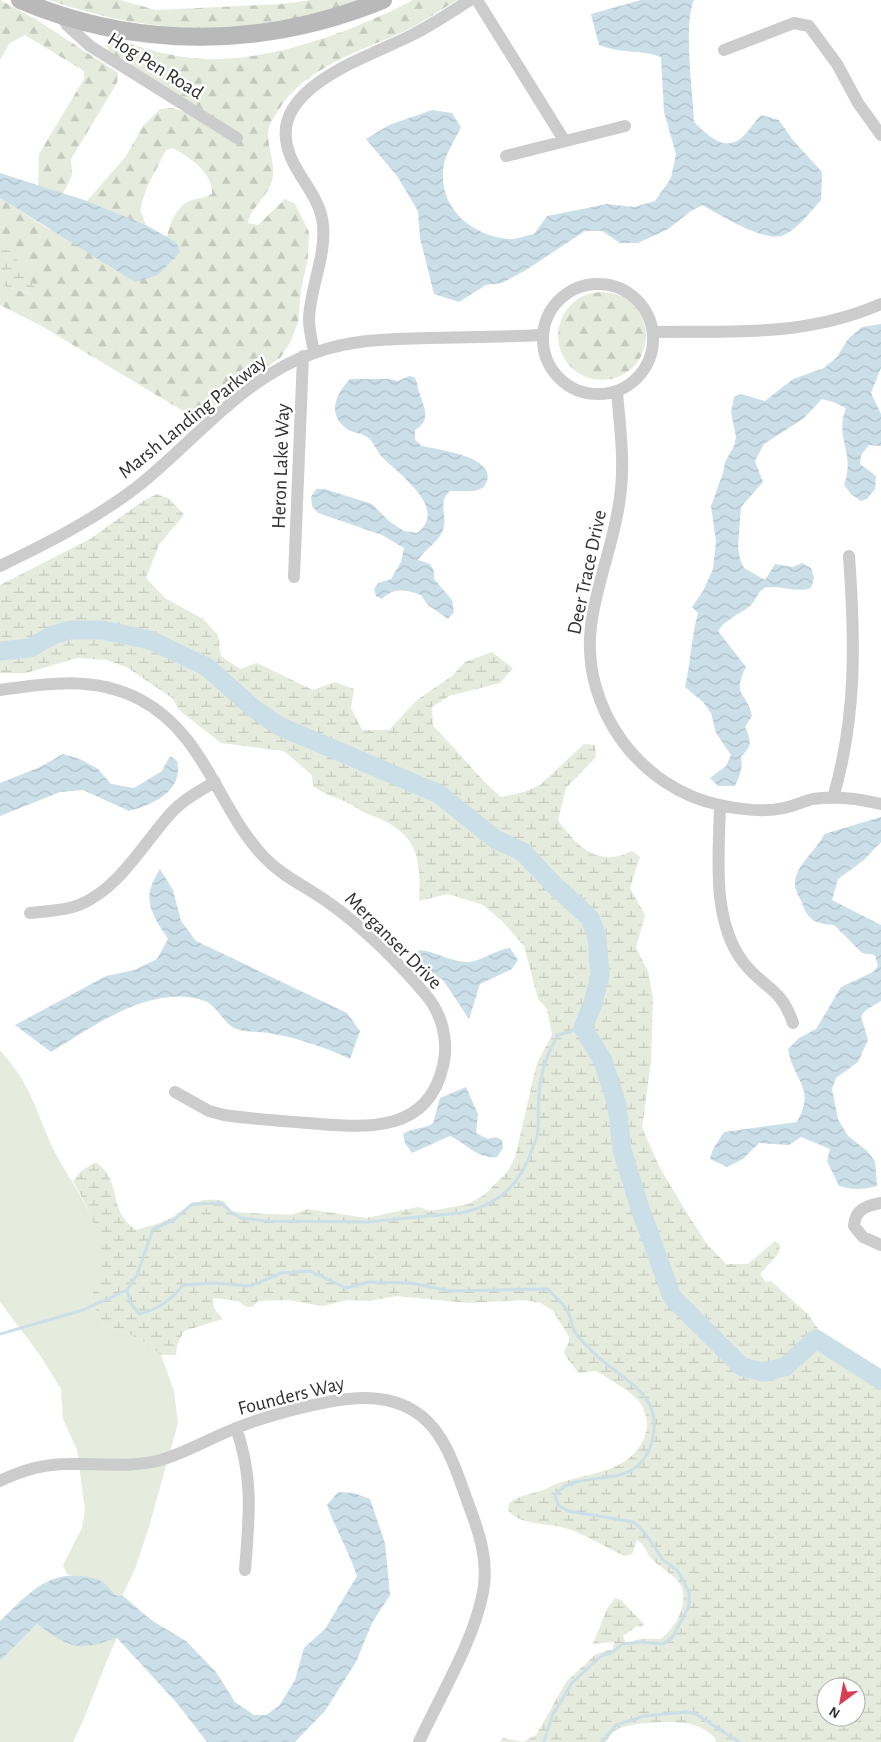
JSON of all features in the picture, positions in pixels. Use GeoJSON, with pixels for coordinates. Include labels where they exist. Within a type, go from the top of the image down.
{"type":"FeatureCollection","features":[{"type":"Feature","properties":{"kind":"street"},"geometry":{"type":"LineString","coordinates":[[20,0],[62,16],[130,32],[166,36],[238,36],[309,25],[383,0]]}},
{"type":"Feature","properties":{"kind":"street","name":"Heron Lake Way"},"geometry":{"type":"LineString","coordinates":[[294,577],[309,354],[309,317],[323,226],[318,204],[286,145],[286,127],[291,110],[300,98],[318,82],[414,34],[470,0]]}},
{"type":"Feature","properties":{"kind":"street"},"geometry":{"type":"LineString","coordinates":[[477,0],[564,140]]}},
{"type":"Feature","properties":{"kind":"street","name":"Hog Pen Road"},"geometry":{"type":"LineString","coordinates":[[62,16],[67,25],[90,46],[237,138]]}},
{"type":"Feature","properties":{"kind":"street"},"geometry":{"type":"LineString","coordinates":[[724,50],[794,23],[809,26],[832,56],[858,103],[881,135]]}},
{"type":"Feature","properties":{"kind":"street"},"geometry":{"type":"LineString","coordinates":[[506,156],[625,126]]}},
{"type":"Feature","properties":{"kind":"street"},"geometry":{"type":"LineString","coordinates":[[593,284],[617,287],[633,296],[645,308],[654,332],[654,343],[648,366],[633,383],[617,392],[606,394],[588,394],[571,388],[562,382],[548,363],[543,335],[546,320],[559,300],[569,292],[593,284]]}},
{"type":"Feature","properties":{"kind":"street"},"geometry":{"type":"LineString","coordinates":[[654,332],[789,329],[838,320],[881,304]]}},
{"type":"Feature","properties":{"kind":"street","name":"Marsh Landing Parkway"},"geometry":{"type":"LineString","coordinates":[[0,566],[67,533],[105,510],[165,464],[260,380],[309,354],[374,340],[543,335]]}},
{"type":"Feature","properties":{"kind":"street","name":"Deer Trace Drive"},"geometry":{"type":"LineString","coordinates":[[617,392],[623,464],[615,530],[591,625],[590,662],[593,680],[606,718],[627,748],[647,768],[678,789],[700,800],[720,805],[771,810],[814,799],[833,798],[881,804]]}},
{"type":"Feature","properties":{"kind":"street"},"geometry":{"type":"LineString","coordinates":[[833,798],[846,747],[852,687],[854,635],[849,556]]}},
{"type":"Feature","properties":{"kind":"street","name":"Merganser Drive"},"geometry":{"type":"LineString","coordinates":[[0,690],[52,682],[76,682],[98,685],[136,698],[151,706],[179,729],[190,741],[239,824],[265,858],[296,883],[345,914],[426,995],[442,1024],[444,1057],[438,1081],[418,1107],[398,1120],[375,1126],[224,1115],[210,1111],[175,1092]]}},
{"type":"Feature","properties":{"kind":"street"},"geometry":{"type":"LineString","coordinates":[[30,913],[63,910],[79,905],[94,897],[116,879],[175,809],[215,782]]}},
{"type":"Feature","properties":{"kind":"street"},"geometry":{"type":"LineString","coordinates":[[720,805],[720,884],[722,906],[729,934],[743,961],[753,973],[782,998],[793,1023]]}},
{"type":"Feature","properties":{"kind":"street"},"geometry":{"type":"LineString","coordinates":[[881,1203],[862,1208],[856,1215],[854,1226],[863,1237],[881,1245]]}},
{"type":"Feature","properties":{"kind":"street","name":"Founders Way"},"geometry":{"type":"LineString","coordinates":[[0,1481],[30,1469],[50,1465],[117,1466],[156,1461],[266,1417],[338,1401],[367,1398],[398,1404],[414,1411],[432,1425],[443,1438],[451,1453],[481,1537],[485,1572],[484,1590],[474,1625],[419,1742]]}},
{"type":"Feature","properties":{"kind":"street"},"geometry":{"type":"LineString","coordinates":[[236,1428],[248,1467],[250,1491],[245,1570]]}},
{"type":"Feature","properties":{"kind":"green space"},"geometry":{"type":"Polygon","coordinates":[[[0,0],[37,20],[118,73],[117,83],[71,159],[72,175],[63,194],[38,187],[39,154],[84,79],[84,71],[25,35],[10,43],[0,60],[0,0]]]}},
{"type":"Feature","properties":{"kind":"green space"},"geometry":{"type":"Polygon","coordinates":[[[49,0],[120,0],[156,10],[281,4],[311,0],[360,0],[321,13],[283,22],[244,27],[205,28],[127,21],[49,0]]]}},
{"type":"Feature","properties":{"kind":"green space"},"geometry":{"type":"Polygon","coordinates":[[[413,0],[458,0],[405,31],[335,62],[318,72],[289,96],[271,121],[268,141],[273,168],[272,181],[267,192],[249,218],[248,223],[258,225],[285,199],[295,204],[309,232],[308,257],[301,290],[298,322],[291,341],[281,357],[229,394],[198,420],[38,324],[0,305],[0,285],[31,294],[9,250],[0,250],[0,198],[50,230],[176,242],[167,237],[171,222],[180,208],[189,201],[212,194],[209,179],[205,172],[193,161],[173,148],[166,150],[147,187],[140,209],[146,225],[87,201],[126,156],[143,126],[160,109],[172,108],[186,112],[109,51],[106,45],[110,41],[119,41],[183,57],[231,59],[285,50],[340,33],[413,0]]]}},
{"type":"Feature","properties":{"kind":"green space"},"geometry":{"type":"Polygon","coordinates":[[[0,250],[9,250],[25,268],[35,288],[32,294],[0,285],[0,250]]]}},
{"type":"Feature","properties":{"kind":"green space"},"geometry":{"type":"Polygon","coordinates":[[[602,292],[619,295],[627,299],[639,311],[643,319],[646,336],[643,353],[639,361],[627,373],[619,377],[602,380],[585,377],[577,373],[565,361],[561,353],[558,336],[561,319],[565,311],[577,299],[585,295],[602,292]]]}},
{"type":"Feature","properties":{"kind":"green space"},"geometry":{"type":"Polygon","coordinates":[[[157,494],[170,499],[184,515],[159,545],[146,578],[165,598],[203,619],[218,635],[221,656],[240,669],[257,663],[313,690],[335,682],[354,689],[351,708],[362,730],[389,730],[417,700],[452,676],[465,662],[492,652],[513,668],[500,683],[449,696],[432,707],[433,726],[501,797],[524,792],[540,785],[584,744],[595,745],[596,757],[566,788],[558,820],[573,839],[590,852],[599,856],[609,857],[620,856],[632,851],[640,857],[630,888],[645,915],[636,948],[648,971],[653,998],[651,1062],[642,1128],[660,1168],[707,1244],[726,1264],[748,1264],[775,1241],[780,1245],[779,1253],[760,1274],[766,1282],[771,1281],[807,1313],[822,1334],[843,1347],[844,1352],[881,1374],[881,1742],[716,1742],[713,1736],[698,1726],[665,1722],[636,1724],[620,1728],[606,1742],[523,1742],[536,1735],[566,1682],[596,1654],[613,1649],[614,1642],[593,1644],[607,1609],[615,1598],[621,1600],[644,1624],[641,1627],[637,1626],[623,1636],[626,1643],[640,1639],[661,1639],[672,1628],[683,1605],[682,1588],[678,1581],[649,1556],[637,1540],[632,1554],[625,1556],[577,1532],[561,1527],[525,1521],[508,1510],[509,1503],[519,1497],[612,1468],[623,1462],[633,1455],[641,1445],[647,1428],[643,1407],[630,1392],[600,1373],[594,1371],[579,1373],[564,1352],[569,1342],[569,1337],[553,1311],[541,1303],[526,1300],[468,1303],[396,1296],[370,1301],[348,1300],[322,1306],[288,1300],[258,1301],[253,1307],[247,1307],[238,1301],[213,1298],[214,1309],[223,1319],[184,1331],[177,1345],[176,1355],[161,1355],[145,1342],[123,1331],[103,1325],[90,1297],[98,1283],[101,1268],[99,1238],[94,1223],[73,1181],[81,1171],[96,1162],[105,1170],[113,1187],[121,1213],[136,1230],[165,1221],[192,1204],[208,1200],[224,1201],[232,1212],[290,1215],[308,1209],[366,1218],[418,1207],[431,1211],[468,1204],[484,1195],[508,1171],[515,1157],[537,1063],[552,1035],[547,1009],[538,999],[524,946],[503,922],[483,905],[448,894],[419,901],[420,884],[417,857],[406,836],[384,821],[313,786],[312,775],[284,751],[221,743],[180,711],[172,698],[128,668],[107,660],[77,658],[26,673],[0,673],[0,585],[90,539],[143,501],[157,494]]]}},
{"type":"Feature","properties":{"kind":"green space"},"geometry":{"type":"Polygon","coordinates":[[[0,1050],[23,1081],[58,1158],[87,1207],[95,1225],[101,1243],[102,1262],[99,1279],[90,1297],[103,1325],[123,1331],[145,1342],[161,1355],[174,1391],[178,1423],[149,1527],[135,1569],[122,1596],[117,1596],[102,1582],[67,1574],[63,1565],[82,1528],[85,1510],[77,1450],[63,1419],[61,1389],[40,1355],[0,1302],[0,1050]]]}},
{"type":"Feature","properties":{"kind":"green space"},"geometry":{"type":"Polygon","coordinates":[[[37,1624],[48,1632],[100,1644],[117,1638],[73,1742],[0,1742],[0,1661],[37,1624]]]}},
{"type":"Feature","properties":{"kind":"green space"},"geometry":{"type":"Polygon","coordinates":[[[503,1738],[523,1742],[500,1742],[503,1738]]]}},
{"type":"Feature","properties":{"kind":"water"},"geometry":{"type":"Polygon","coordinates":[[[641,0],[694,0],[689,25],[689,59],[694,122],[713,139],[719,142],[731,143],[744,136],[761,115],[779,120],[792,139],[822,172],[821,200],[795,228],[784,235],[776,237],[743,227],[702,205],[668,229],[638,243],[620,243],[602,231],[585,231],[526,270],[502,283],[486,285],[459,302],[434,294],[420,238],[418,211],[397,176],[366,139],[389,125],[432,110],[452,113],[461,127],[447,154],[444,166],[444,186],[447,198],[453,209],[462,219],[495,237],[511,239],[534,234],[547,216],[607,204],[634,207],[655,201],[671,178],[676,154],[664,112],[661,57],[646,53],[615,50],[599,45],[591,14],[641,0]]]}},
{"type":"Feature","properties":{"kind":"water"},"geometry":{"type":"Polygon","coordinates":[[[0,173],[87,201],[146,225],[176,242],[180,252],[158,275],[135,282],[0,198],[0,173]]]}},
{"type":"Feature","properties":{"kind":"water"},"geometry":{"type":"Polygon","coordinates":[[[881,324],[881,368],[871,393],[881,414],[881,446],[869,445],[861,455],[860,464],[876,476],[875,489],[867,499],[861,501],[851,494],[844,485],[848,463],[842,428],[846,408],[833,402],[822,399],[803,419],[764,444],[755,461],[763,482],[741,507],[738,547],[744,568],[765,580],[775,564],[793,567],[802,563],[811,568],[814,578],[811,588],[796,590],[769,587],[762,589],[751,605],[729,620],[718,631],[746,667],[740,689],[752,716],[745,727],[750,743],[748,749],[741,756],[741,771],[735,786],[718,786],[710,778],[726,766],[731,755],[716,733],[711,713],[703,702],[685,687],[698,613],[692,607],[703,591],[713,569],[716,541],[711,506],[725,462],[734,446],[736,437],[731,412],[734,397],[741,394],[765,401],[793,379],[824,368],[837,357],[848,339],[862,327],[881,324]]]}},
{"type":"Feature","properties":{"kind":"water"},"geometry":{"type":"Polygon","coordinates":[[[409,376],[414,377],[416,381],[425,413],[424,422],[415,430],[415,440],[422,446],[468,457],[486,469],[488,478],[483,488],[474,491],[450,491],[443,505],[443,530],[418,560],[430,564],[434,571],[434,579],[452,600],[454,612],[448,619],[428,605],[421,595],[416,593],[396,591],[382,599],[376,596],[374,589],[378,583],[391,579],[401,562],[404,548],[382,535],[318,513],[312,506],[311,497],[316,489],[325,489],[372,504],[389,521],[404,531],[417,533],[425,524],[428,514],[425,503],[410,483],[381,456],[369,439],[349,430],[342,424],[335,412],[337,398],[350,379],[388,379],[398,381],[409,376]]]}},
{"type":"Feature","properties":{"kind":"water"},"geometry":{"type":"Polygon","coordinates":[[[63,754],[80,759],[98,769],[111,784],[134,788],[162,771],[170,756],[177,761],[178,772],[176,781],[165,795],[148,805],[129,811],[83,790],[60,792],[0,816],[0,783],[40,767],[63,754]]]}},
{"type":"Feature","properties":{"kind":"water"},"geometry":{"type":"Polygon","coordinates":[[[881,817],[881,842],[864,860],[838,879],[832,900],[881,925],[881,1001],[866,1010],[861,1016],[868,1040],[858,1062],[836,1078],[832,1089],[838,1119],[848,1136],[866,1150],[875,1161],[877,1186],[858,1189],[839,1186],[827,1161],[830,1149],[801,1137],[789,1145],[759,1143],[743,1159],[727,1167],[710,1159],[713,1149],[724,1132],[797,1122],[802,1110],[804,1092],[788,1049],[799,1038],[816,1029],[841,987],[873,972],[878,966],[875,955],[862,953],[834,925],[823,924],[810,918],[804,909],[795,885],[798,871],[824,834],[881,817]]]}},
{"type":"Feature","properties":{"kind":"water"},"geometry":{"type":"Polygon","coordinates":[[[160,869],[173,890],[181,921],[196,941],[347,1013],[360,1031],[350,1059],[322,1047],[293,1038],[236,1029],[209,1003],[185,997],[164,997],[124,1010],[51,1052],[15,1025],[106,976],[135,970],[157,959],[168,939],[156,921],[149,897],[154,879],[160,869]]]}},
{"type":"Feature","properties":{"kind":"water"},"geometry":{"type":"Polygon","coordinates":[[[510,948],[518,960],[512,969],[480,984],[469,1019],[443,980],[418,965],[415,955],[419,950],[432,952],[456,961],[469,962],[510,948]]]}},
{"type":"Feature","properties":{"kind":"water"},"geometry":{"type":"Polygon","coordinates":[[[466,1087],[478,1114],[476,1133],[488,1139],[496,1137],[502,1140],[503,1148],[497,1157],[484,1156],[450,1136],[412,1153],[405,1143],[403,1134],[433,1123],[440,1098],[466,1087]]]}},
{"type":"Feature","properties":{"kind":"water"},"geometry":{"type":"Polygon","coordinates":[[[338,1492],[354,1493],[370,1499],[385,1543],[390,1595],[372,1623],[356,1662],[325,1711],[295,1742],[207,1742],[176,1702],[117,1638],[93,1645],[74,1645],[66,1643],[37,1624],[0,1661],[0,1621],[27,1596],[46,1582],[57,1578],[81,1576],[92,1578],[103,1582],[117,1596],[122,1595],[151,1620],[186,1641],[216,1672],[235,1702],[254,1715],[266,1715],[279,1706],[295,1680],[304,1648],[325,1629],[357,1576],[327,1505],[338,1492]]]}},
{"type":"Feature","properties":{"kind":"waterway"},"geometry":{"type":"LineString","coordinates":[[0,651],[30,648],[53,635],[70,630],[102,630],[150,640],[207,667],[253,708],[279,726],[439,794],[495,839],[523,852],[554,885],[590,918],[597,937],[600,976],[593,1003],[583,1028],[603,1061],[617,1105],[622,1150],[640,1208],[672,1297],[742,1367],[763,1372],[785,1367],[816,1339],[881,1380]]}},
{"type":"Feature","properties":{"kind":"waterway"},"geometry":{"type":"LineString","coordinates":[[0,1334],[83,1310],[127,1290],[137,1275],[153,1229],[174,1220],[192,1204],[221,1203],[241,1218],[268,1221],[367,1222],[460,1213],[485,1205],[506,1192],[527,1162],[538,1133],[540,1081],[555,1040],[558,1035],[583,1028]]}},
{"type":"Feature","properties":{"kind":"waterway"},"geometry":{"type":"LineString","coordinates":[[127,1290],[130,1302],[139,1314],[164,1304],[183,1285],[213,1283],[250,1286],[282,1273],[310,1271],[346,1288],[369,1282],[411,1283],[450,1291],[548,1289],[561,1303],[568,1312],[574,1330],[581,1340],[600,1359],[636,1387],[645,1398],[652,1410],[654,1424],[649,1450],[638,1466],[621,1475],[580,1481],[562,1488],[555,1495],[558,1505],[568,1511],[634,1522],[645,1533],[663,1560],[678,1571],[689,1592],[689,1606],[672,1638],[663,1644],[641,1642],[622,1644],[613,1652],[601,1656],[572,1683],[552,1716],[544,1742]]}},
{"type":"Feature","properties":{"kind":"waterway"},"geometry":{"type":"LineString","coordinates":[[602,1742],[616,1725],[644,1716],[687,1712],[696,1714],[739,1742]]}}]}
